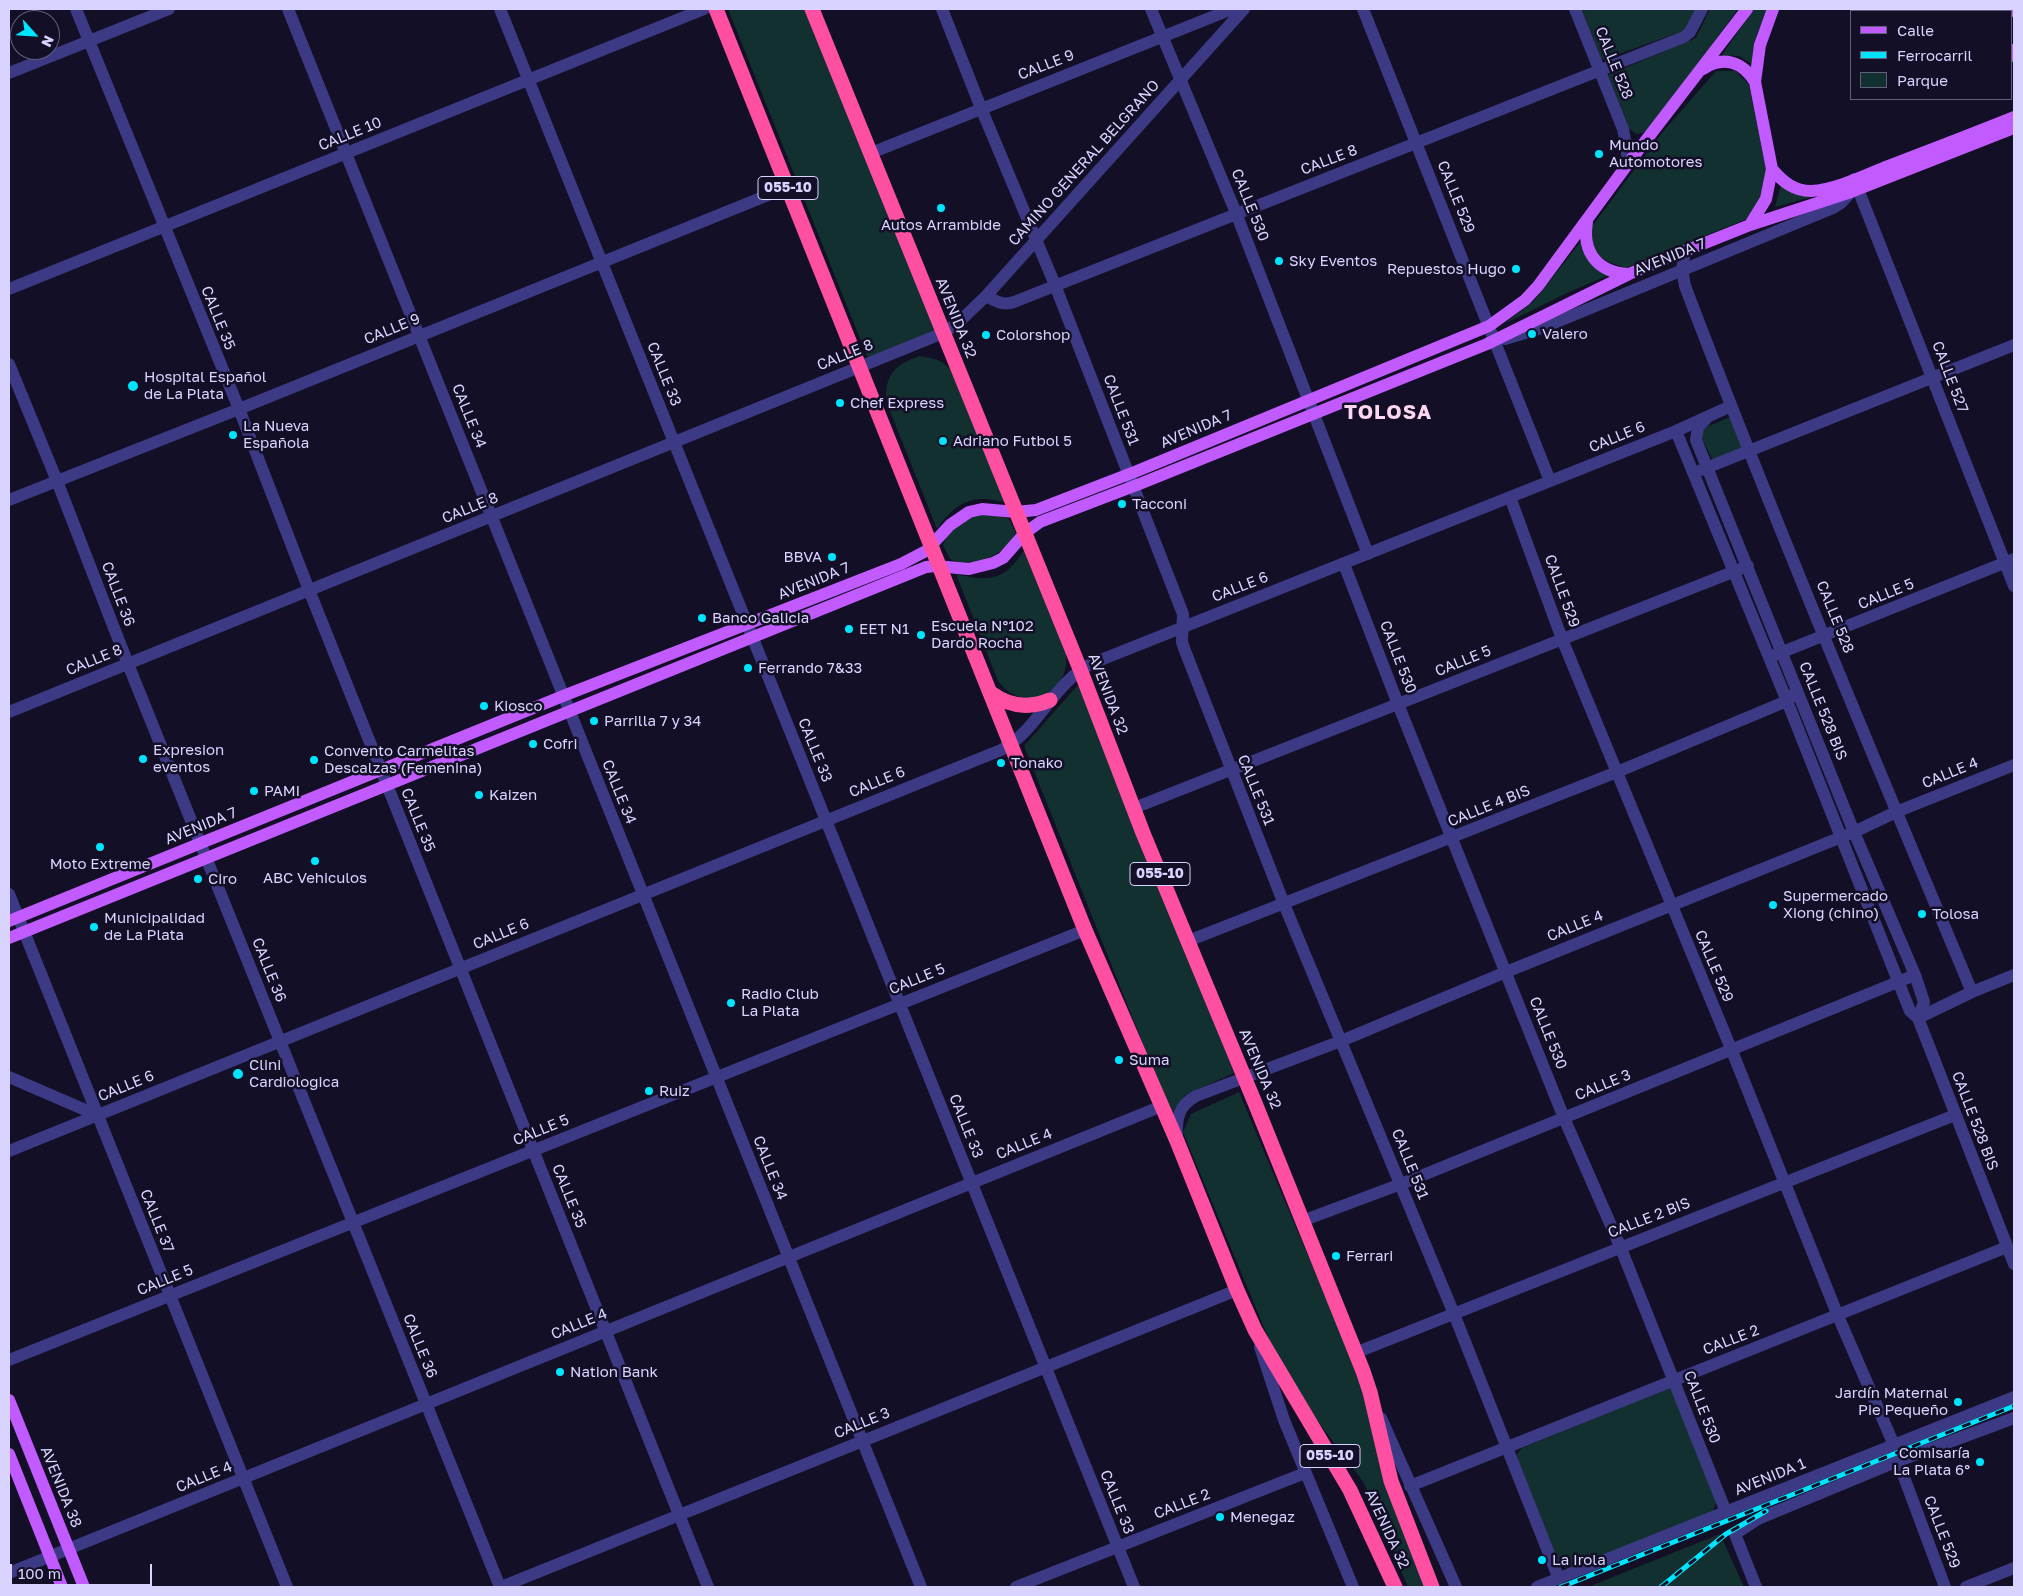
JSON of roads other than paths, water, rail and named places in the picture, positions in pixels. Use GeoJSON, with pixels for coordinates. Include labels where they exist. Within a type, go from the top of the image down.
{"type":"FeatureCollection","features":[{"type":"Feature","properties":{"kind":"highway","name":"AVENIDA 32"},"geometry":{"type":"LineString","coordinates":[[716,9],[1085,930],[1177,1141],[1237,1290],[1255,1330],[1350,1490],[1395,1587]]}},
{"type":"Feature","properties":{"kind":"highway","name":"AVENIDA 32"},"geometry":{"type":"LineString","coordinates":[[812,9],[1355,1353],[1370,1392],[1394,1490],[1432,1587]]}},
{"type":"Feature","properties":{"kind":"highway"},"geometry":{"type":"LineString","coordinates":[[991,693],[1003,701],[1018,706],[1034,705],[1050,700]]}},
{"type":"Feature","properties":{"kind":"main road","name":"AVENIDA 7"},"geometry":{"type":"LineString","coordinates":[[9,938],[570,712],[920,555],[950,525],[969,512],[982,509],[1016,512],[1036,510],[1489,326],[1531,294],[1747,9]]}},
{"type":"Feature","properties":{"kind":"main road"},"geometry":{"type":"LineString","coordinates":[[1750,225],[1766,199],[1772,169],[1755,82],[1760,44],[1773,9]]}},
{"type":"Feature","properties":{"kind":"main road"},"geometry":{"type":"LineString","coordinates":[[1700,70],[1720,61],[1731,62],[1741,66],[1755,82]]}},
{"type":"Feature","properties":{"kind":"main road","name":"AVENIDA 7"},"geometry":{"type":"LineString","coordinates":[[1772,169],[1784,183],[1800,190],[1855,187],[2014,117]]}},
{"type":"Feature","properties":{"kind":"main road","name":"AVENIDA 7"},"geometry":{"type":"LineString","coordinates":[[13,919],[564,696],[926,567],[940,566],[969,569],[994,563],[1010,550],[1024,533],[1040,522],[1495,340],[1629,274],[1685,251],[1750,225],[2014,128]]}},
{"type":"Feature","properties":{"kind":"main road"},"geometry":{"type":"LineString","coordinates":[[1587,222],[1585,233],[1587,244],[1591,254],[1598,263],[1607,270],[1629,274]]}},
{"type":"Feature","properties":{"kind":"main road","name":"AVENIDA 38"},"geometry":{"type":"LineString","coordinates":[[9,1400],[84,1587]]}},
{"type":"Feature","properties":{"kind":"main road"},"geometry":{"type":"LineString","coordinates":[[9,1454],[62,1587]]}},
{"type":"Feature","properties":{"kind":"street","name":"CALLE 35"},"geometry":{"type":"LineString","coordinates":[[76,9],[163,227],[239,409],[381,771],[708,1587]]}},
{"type":"Feature","properties":{"kind":"street"},"geometry":{"type":"LineString","coordinates":[[9,73],[169,9]]}},
{"type":"Feature","properties":{"kind":"street","name":"CALLE 34"},"geometry":{"type":"LineString","coordinates":[[288,9],[921,1587]]}},
{"type":"Feature","properties":{"kind":"street","name":"CALLE 33"},"geometry":{"type":"LineString","coordinates":[[500,9],[1134,1587]]}},
{"type":"Feature","properties":{"kind":"street","name":"CALLE 10"},"geometry":{"type":"LineString","coordinates":[[9,289],[704,9]]}},
{"type":"Feature","properties":{"kind":"street","name":"CALLE 531"},"geometry":{"type":"LineString","coordinates":[[942,9],[1055,285],[1183,614],[1182,642],[1231,770],[1284,904],[1454,1314],[1559,1579]]}},
{"type":"Feature","properties":{"kind":"street","name":"CALLE 530"},"geometry":{"type":"LineString","coordinates":[[1151,9],[1236,213],[1368,554]]}},
{"type":"Feature","properties":{"kind":"street","name":"CALLE 9"},"geometry":{"type":"LineString","coordinates":[[871,153],[1232,9]]}},
{"type":"Feature","properties":{"kind":"street","name":"CAMINO GENERAL BELGRANO"},"geometry":{"type":"LineString","coordinates":[[943,333],[959,322],[986,296],[1244,9]]}},
{"type":"Feature","properties":{"kind":"street","name":"CALLE 529"},"geometry":{"type":"LineString","coordinates":[[1364,9],[1550,481]]}},
{"type":"Feature","properties":{"kind":"street","name":"CALLE 528"},"geometry":{"type":"LineString","coordinates":[[1575,9],[1623,129],[1628,165]]}},
{"type":"Feature","properties":{"kind":"street","name":"CALLE 8"},"geometry":{"type":"LineString","coordinates":[[986,296],[1008,304],[1684,37],[1690,32],[1702,9]]}},
{"type":"Feature","properties":{"kind":"street"},"geometry":{"type":"LineString","coordinates":[[1623,129],[1635,139],[1649,137]]}},
{"type":"Feature","properties":{"kind":"street","name":"CALLE 9"},"geometry":{"type":"LineString","coordinates":[[9,500],[788,187]]}},
{"type":"Feature","properties":{"kind":"street","name":"AVENIDA 7"},"geometry":{"type":"LineString","coordinates":[[1495,340],[1542,328],[1833,208],[1855,187]]}},
{"type":"Feature","properties":{"kind":"street","name":"CALLE 527"},"geometry":{"type":"LineString","coordinates":[[1855,187],[2010,561],[2014,586]]}},
{"type":"Feature","properties":{"kind":"street","name":"CALLE 528"},"geometry":{"type":"LineString","coordinates":[[1685,251],[1682,269],[1685,286],[1731,406],[1896,812],[1972,992]]}},
{"type":"Feature","properties":{"kind":"street","name":"CALLE 8"},"geometry":{"type":"LineString","coordinates":[[9,712],[943,333]]}},
{"type":"Feature","properties":{"kind":"street"},"geometry":{"type":"LineString","coordinates":[[1694,474],[1749,450],[2014,345]]}},
{"type":"Feature","properties":{"kind":"street","name":"CALLE 36"},"geometry":{"type":"LineString","coordinates":[[9,364],[200,844],[500,1587]]}},
{"type":"Feature","properties":{"kind":"street","name":"CALLE 6"},"geometry":{"type":"LineString","coordinates":[[9,1151],[1001,750],[1011,744],[1080,670],[1100,660],[1676,431],[1731,406]]}},
{"type":"Feature","properties":{"kind":"street","name":"CALLE 528 BIS"},"geometry":{"type":"LineString","coordinates":[[1707,418],[1698,427],[1696,440],[1854,832],[1914,975],[1924,1002],[1918,1018]]}},
{"type":"Feature","properties":{"kind":"street","name":"CALLE 528 BIS"},"geometry":{"type":"LineString","coordinates":[[1676,431],[1787,701],[1910,1011],[1918,1018],[2014,1264]]}},
{"type":"Feature","properties":{"kind":"street","name":"CALLE 529"},"geometry":{"type":"LineString","coordinates":[[1510,497],[1562,639],[1670,906],[1732,1051],[1838,1316],[1894,1445]]}},
{"type":"Feature","properties":{"kind":"street","name":"CALLE 5"},"geometry":{"type":"LineString","coordinates":[[1769,658],[2010,561]]}},
{"type":"Feature","properties":{"kind":"street","name":"CALLE 530"},"geometry":{"type":"LineString","coordinates":[[1344,564],[1564,1118],[1620,1246],[1726,1512]]}},
{"type":"Feature","properties":{"kind":"street","name":"CALLE 5"},"geometry":{"type":"LineString","coordinates":[[1134,808],[1748,566]]}},
{"type":"Feature","properties":{"kind":"street","name":"CALLE 4 BIS"},"geometry":{"type":"LineString","coordinates":[[1188,941],[1617,772],[1787,701],[1797,691]]}},
{"type":"Feature","properties":{"kind":"street","name":"CALLE 4"},"geometry":{"type":"LineString","coordinates":[[1177,1141],[1178,1114],[1188,1100],[1854,832],[1896,812],[2014,765]]}},
{"type":"Feature","properties":{"kind":"street","name":"CALLE 37"},"geometry":{"type":"LineString","coordinates":[[9,894],[13,919],[24,932],[287,1587]]}},
{"type":"Feature","properties":{"kind":"street","name":"CALLE 5"},"geometry":{"type":"LineString","coordinates":[[9,1360],[1085,930]]}},
{"type":"Feature","properties":{"kind":"street","name":"CALLE 3"},"geometry":{"type":"LineString","coordinates":[[1302,1220],[1401,1184],[1732,1051],[1914,975]]}},
{"type":"Feature","properties":{"kind":"street"},"geometry":{"type":"LineString","coordinates":[[1918,1018],[1972,992],[2014,975]]}},
{"type":"Feature","properties":{"kind":"street"},"geometry":{"type":"LineString","coordinates":[[9,1077],[97,1115]]}},
{"type":"Feature","properties":{"kind":"street","name":"CALLE 4"},"geometry":{"type":"LineString","coordinates":[[9,1574],[1162,1106]]}},
{"type":"Feature","properties":{"kind":"street","name":"CALLE 2 BIS"},"geometry":{"type":"LineString","coordinates":[[1355,1353],[1620,1246],[1784,1184],[1956,1115]]}},
{"type":"Feature","properties":{"kind":"street","name":"CALLE 2"},"geometry":{"type":"LineString","coordinates":[[1410,1486],[2007,1247]]}},
{"type":"Feature","properties":{"kind":"street","name":"CALLE 3"},"geometry":{"type":"LineString","coordinates":[[500,1587],[1237,1290]]}},
{"type":"Feature","properties":{"kind":"street","name":"AVENIDA 32"},"geometry":{"type":"LineString","coordinates":[[1255,1330],[1284,1420],[1353,1587]]}},
{"type":"Feature","properties":{"kind":"street","name":"AVENIDA 32"},"geometry":{"type":"LineString","coordinates":[[1370,1392],[1456,1587]]}},
{"type":"Feature","properties":{"kind":"street","name":"AVENIDA 1"},"geometry":{"type":"LineString","coordinates":[[1537,1587],[2014,1397]]}},
{"type":"Feature","properties":{"kind":"street"},"geometry":{"type":"LineString","coordinates":[[1756,1587],[1735,1534],[1758,1519],[1898,1461],[2014,1418]]}},
{"type":"Feature","properties":{"kind":"street","name":"CALLE 529"},"geometry":{"type":"LineString","coordinates":[[1898,1461],[1945,1587]]}},
{"type":"Feature","properties":{"kind":"street","name":"CALLE 2"},"geometry":{"type":"LineString","coordinates":[[1016,1587],[1305,1473]]}},
{"type":"Feature","properties":{"kind":"street"},"geometry":{"type":"LineString","coordinates":[[1966,1587],[2014,1568]]}},
{"type":"Feature","properties":{"kind":"railway"},"geometry":{"type":"LineString","coordinates":[[1561,1587],[2014,1406]]}},
{"type":"Feature","properties":{"kind":"railway"},"geometry":{"type":"LineString","coordinates":[[1661,1587],[1726,1534],[1766,1511]]}},
{"type":"Feature","properties":{"kind":"place","name":"Mundo Automotores"},"geometry":{"type":"Point","coordinates":[1599,154]}},
{"type":"Feature","properties":{"kind":"place","name":"Autos Arrambide"},"geometry":{"type":"Point","coordinates":[941,208]}},
{"type":"Feature","properties":{"kind":"place","name":"Sky Eventos"},"geometry":{"type":"Point","coordinates":[1279,261]}},
{"type":"Feature","properties":{"kind":"place","name":"Repuestos Hugo"},"geometry":{"type":"Point","coordinates":[1516,269]}},
{"type":"Feature","properties":{"kind":"place","name":"Valero"},"geometry":{"type":"Point","coordinates":[1532,334]}},
{"type":"Feature","properties":{"kind":"place","name":"Colorshop"},"geometry":{"type":"Point","coordinates":[986,335]}},
{"type":"Feature","properties":{"kind":"place","name":"Hospital Español de La Plata"},"geometry":{"type":"Point","coordinates":[133,386]}},
{"type":"Feature","properties":{"kind":"place","name":"Chef Express"},"geometry":{"type":"Point","coordinates":[840,403]}},
{"type":"Feature","properties":{"kind":"place","name":"La Nueva Española"},"geometry":{"type":"Point","coordinates":[233,435]}},
{"type":"Feature","properties":{"kind":"place","name":"Adriano Futbol 5"},"geometry":{"type":"Point","coordinates":[943,441]}},
{"type":"Feature","properties":{"kind":"place","name":"Tacconi"},"geometry":{"type":"Point","coordinates":[1122,504]}},
{"type":"Feature","properties":{"kind":"place","name":"BBVA"},"geometry":{"type":"Point","coordinates":[832,557]}},
{"type":"Feature","properties":{"kind":"place","name":"Banco Galicia"},"geometry":{"type":"Point","coordinates":[702,618]}},
{"type":"Feature","properties":{"kind":"place","name":"EET N1"},"geometry":{"type":"Point","coordinates":[849,629]}},
{"type":"Feature","properties":{"kind":"place","name":"Escuela N°102 Dardo Rocha"},"geometry":{"type":"Point","coordinates":[921,635]}},
{"type":"Feature","properties":{"kind":"place","name":"Ferrando 7&33"},"geometry":{"type":"Point","coordinates":[748,668]}},
{"type":"Feature","properties":{"kind":"place","name":"Kiosco"},"geometry":{"type":"Point","coordinates":[484,706]}},
{"type":"Feature","properties":{"kind":"place","name":"Parrilla 7 y 34"},"geometry":{"type":"Point","coordinates":[594,721]}},
{"type":"Feature","properties":{"kind":"place","name":"Cofri"},"geometry":{"type":"Point","coordinates":[533,744]}},
{"type":"Feature","properties":{"kind":"place","name":"Expresion eventos"},"geometry":{"type":"Point","coordinates":[143,759]}},
{"type":"Feature","properties":{"kind":"place","name":"Convento Carmelitas Descalzas (Femenina)"},"geometry":{"type":"Point","coordinates":[314,760]}},
{"type":"Feature","properties":{"kind":"place","name":"Tonako"},"geometry":{"type":"Point","coordinates":[1001,763]}},
{"type":"Feature","properties":{"kind":"place","name":"PAMI"},"geometry":{"type":"Point","coordinates":[254,791]}},
{"type":"Feature","properties":{"kind":"place","name":"Kaizen"},"geometry":{"type":"Point","coordinates":[479,795]}},
{"type":"Feature","properties":{"kind":"place","name":"Moto Extreme"},"geometry":{"type":"Point","coordinates":[100,847]}},
{"type":"Feature","properties":{"kind":"place","name":"ABC Vehiculos"},"geometry":{"type":"Point","coordinates":[315,861]}},
{"type":"Feature","properties":{"kind":"place","name":"Ciro"},"geometry":{"type":"Point","coordinates":[198,879]}},
{"type":"Feature","properties":{"kind":"place","name":"Supermercado Xiong (chino)"},"geometry":{"type":"Point","coordinates":[1773,905]}},
{"type":"Feature","properties":{"kind":"place","name":"Tolosa"},"geometry":{"type":"Point","coordinates":[1922,914]}},
{"type":"Feature","properties":{"kind":"place","name":"Municipalidad de La Plata"},"geometry":{"type":"Point","coordinates":[94,927]}},
{"type":"Feature","properties":{"kind":"place","name":"Radio Club La Plata"},"geometry":{"type":"Point","coordinates":[731,1003]}},
{"type":"Feature","properties":{"kind":"place","name":"Suma"},"geometry":{"type":"Point","coordinates":[1119,1060]}},
{"type":"Feature","properties":{"kind":"place","name":"Clini Cardiologica"},"geometry":{"type":"Point","coordinates":[238,1074]}},
{"type":"Feature","properties":{"kind":"place","name":"Ruiz"},"geometry":{"type":"Point","coordinates":[649,1091]}},
{"type":"Feature","properties":{"kind":"place","name":"Ferrari"},"geometry":{"type":"Point","coordinates":[1336,1256]}},
{"type":"Feature","properties":{"kind":"place","name":"Nation Bank"},"geometry":{"type":"Point","coordinates":[560,1372]}},
{"type":"Feature","properties":{"kind":"place","name":"Jardín Maternal Pie Pequeño"},"geometry":{"type":"Point","coordinates":[1958,1402]}},
{"type":"Feature","properties":{"kind":"place","name":"Comisaría La Plata 6°"},"geometry":{"type":"Point","coordinates":[1980,1462]}},
{"type":"Feature","properties":{"kind":"place","name":"Menegaz"},"geometry":{"type":"Point","coordinates":[1220,1517]}},
{"type":"Feature","properties":{"kind":"place","name":"La Irola"},"geometry":{"type":"Point","coordinates":[1542,1560]}},
{"type":"Feature","properties":{"kind":"district","name":"TOLOSA"},"geometry":{"type":"Point","coordinates":[1388,413]}}]}
